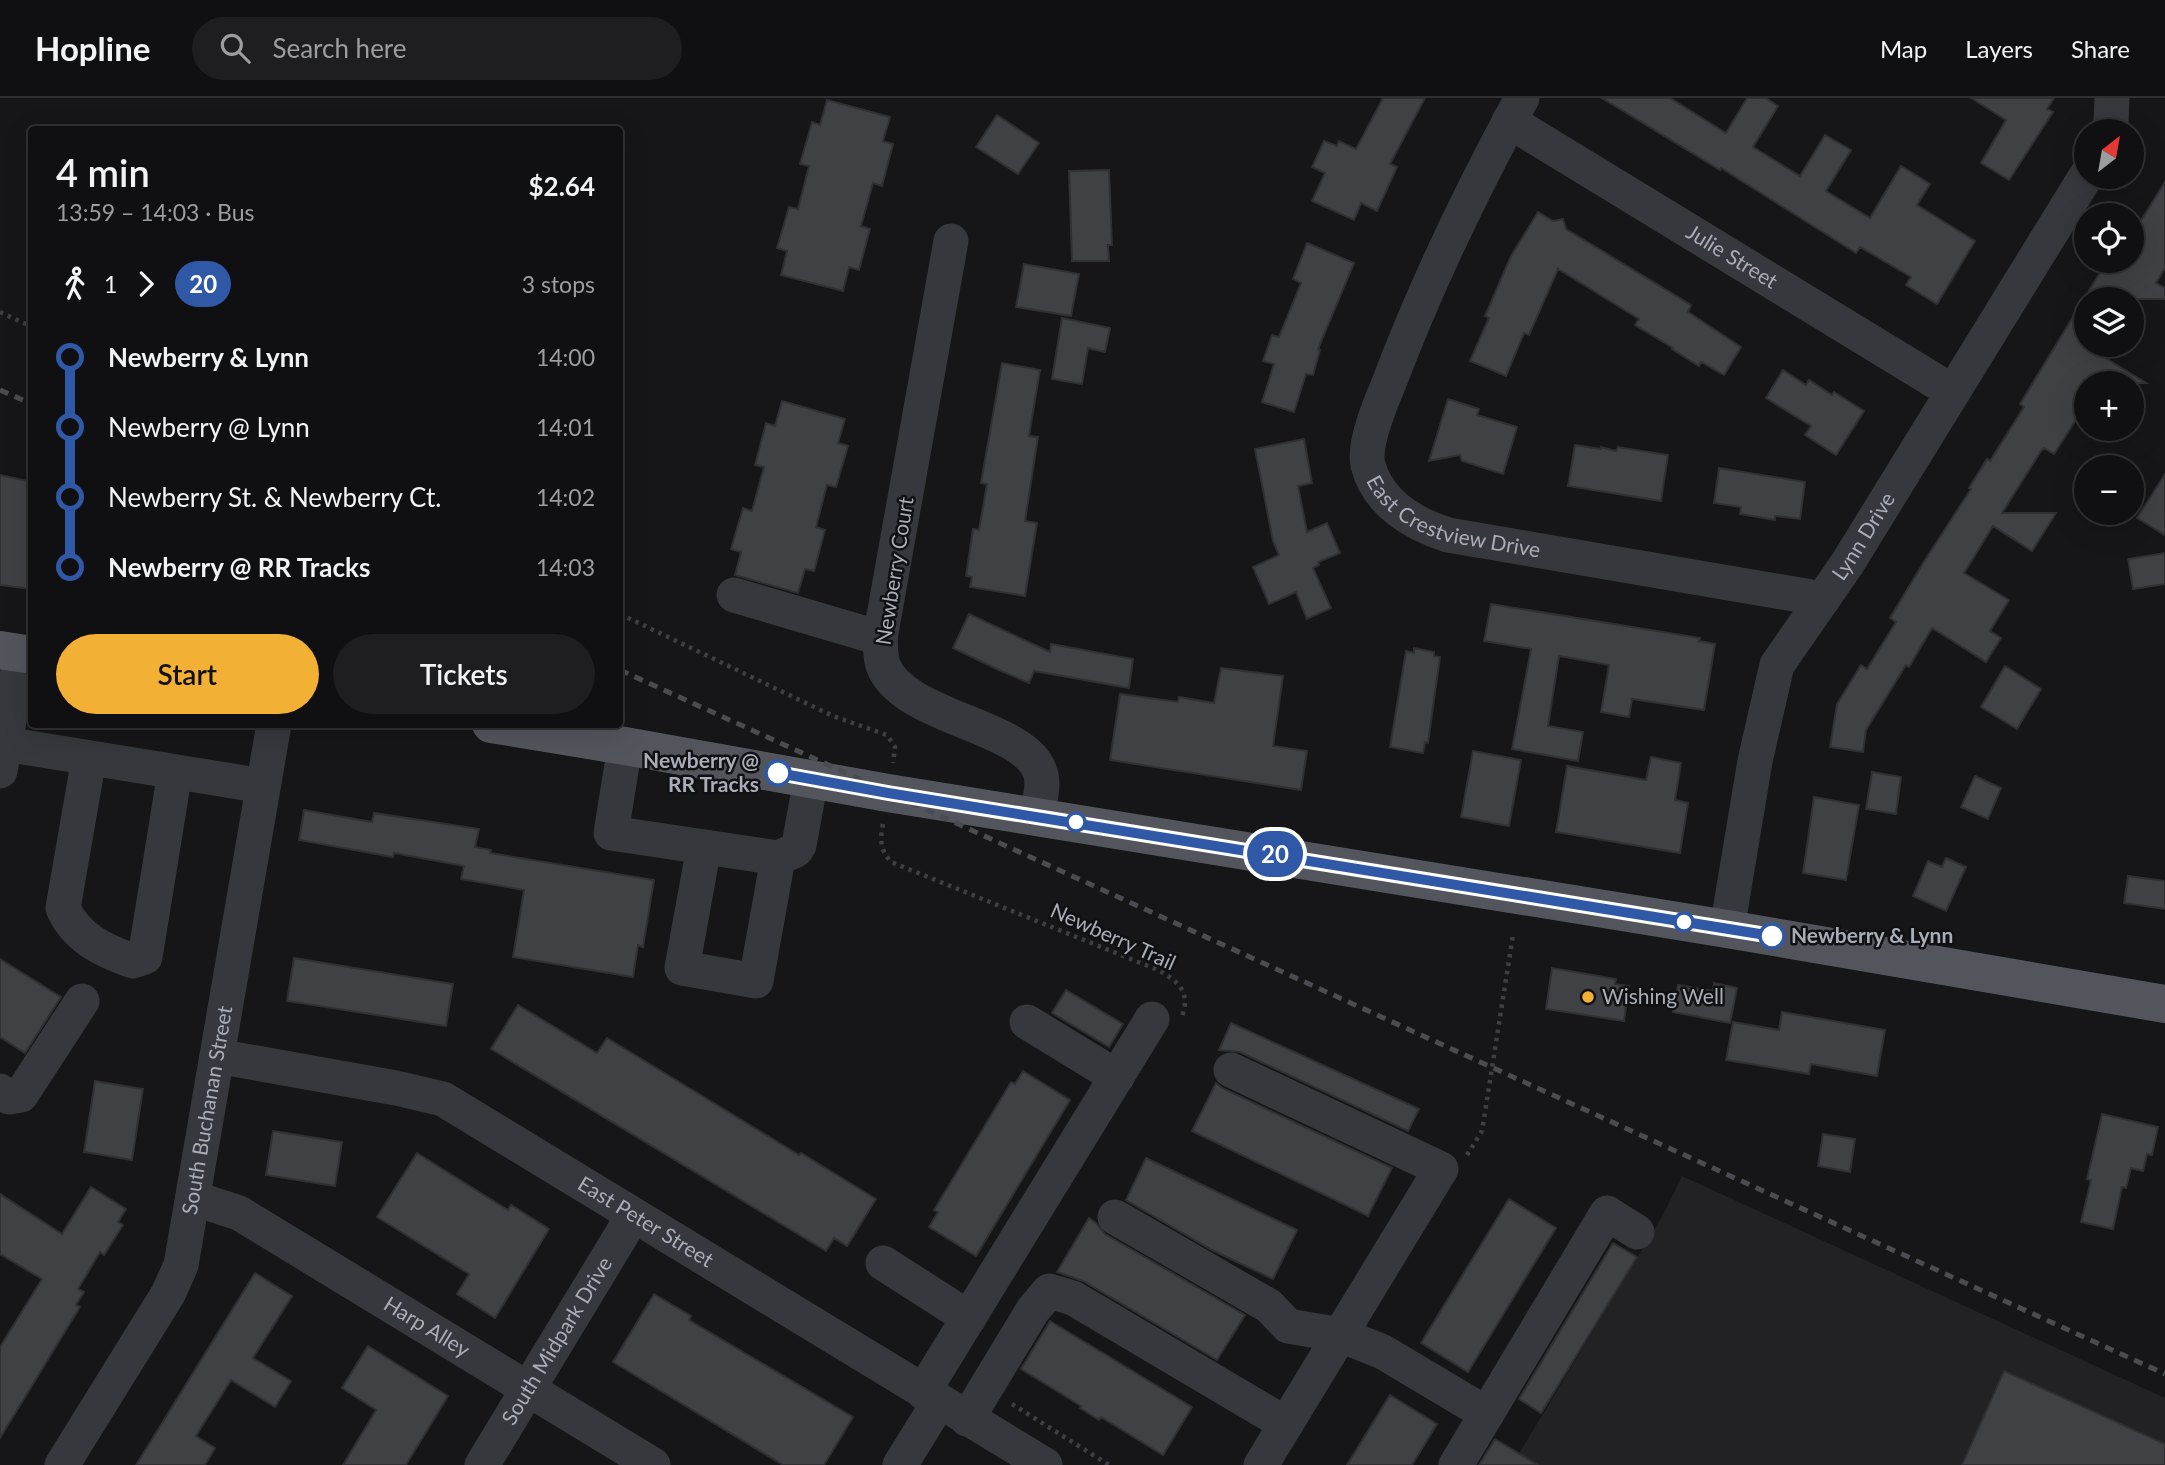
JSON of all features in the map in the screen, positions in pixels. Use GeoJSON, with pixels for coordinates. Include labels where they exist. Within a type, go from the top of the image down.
{"type":"FeatureCollection","features":[{"type":"Feature","properties":{"kind":"main road"},"geometry":{"type":"LineString","coordinates":[[515,728],[888,793],[1037,815],[1727,929],[2165,1004]]}},
{"type":"Feature","properties":{"kind":"street"},"geometry":{"type":"LineString","coordinates":[[2111,119],[2112,98]]}},
{"type":"Feature","properties":{"kind":"street","name":"Julie Street"},"geometry":{"type":"LineString","coordinates":[[1516,110],[1953,392]]}},
{"type":"Feature","properties":{"kind":"street","name":"East Crestview Drive"},"geometry":{"type":"LineString","coordinates":[[1516,110],[1469,200],[1409,330],[1373,424],[1367,463],[1378,489],[1407,518],[1448,535],[1823,599]]}},
{"type":"Feature","properties":{"kind":"street","name":"Lynn Drive"},"geometry":{"type":"LineString","coordinates":[[1727,929],[1755,761],[1777,665],[1823,599],[2078,189]]}},
{"type":"Feature","properties":{"kind":"street","name":"Newberry Court"},"geometry":{"type":"LineString","coordinates":[[951,241],[880,638],[883,664],[894,683],[920,701],[1012,744],[1034,759],[1042,780],[1037,815]]}},
{"type":"Feature","properties":{"kind":"street"},"geometry":{"type":"LineString","coordinates":[[734,595],[880,638]]}},
{"type":"Feature","properties":{"kind":"street"},"geometry":{"type":"LineString","coordinates":[[18,653],[2,757],[89,758],[263,786]]}},
{"type":"Feature","properties":{"kind":"street","name":"South Buchanan Street"},"geometry":{"type":"LineString","coordinates":[[62,1465],[168,1294],[181,1265],[273,728]]}},
{"type":"Feature","properties":{"kind":"street"},"geometry":{"type":"LineString","coordinates":[[625,746],[611,833],[778,858],[796,850],[799,845],[811,779]]}},
{"type":"Feature","properties":{"kind":"street"},"geometry":{"type":"LineString","coordinates":[[89,758],[63,908],[69,920],[93,944],[133,961],[145,957],[175,772]]}},
{"type":"Feature","properties":{"kind":"street"},"geometry":{"type":"LineString","coordinates":[[704,847],[682,968],[757,981],[778,858]]}},
{"type":"Feature","properties":{"kind":"street"},"geometry":{"type":"LineString","coordinates":[[0,1091],[9,1097],[21,1095],[82,1001]]}},
{"type":"Feature","properties":{"kind":"street"},"geometry":{"type":"LineString","coordinates":[[1027,1021],[1117,1077]]}},
{"type":"Feature","properties":{"kind":"street"},"geometry":{"type":"LineString","coordinates":[[900,1465],[943,1404],[969,1318],[1117,1077],[1166,1021]]}},
{"type":"Feature","properties":{"kind":"street","name":"East Peter Street"},"geometry":{"type":"LineString","coordinates":[[217,1056],[443,1099],[1045,1465]]}},
{"type":"Feature","properties":{"kind":"street"},"geometry":{"type":"LineString","coordinates":[[1231,1070],[1441,1169],[1261,1465]]}},
{"type":"Feature","properties":{"kind":"street","name":"Harp Alley"},"geometry":{"type":"LineString","coordinates":[[194,1198],[239,1213],[653,1465]]}},
{"type":"Feature","properties":{"kind":"street"},"geometry":{"type":"LineString","coordinates":[[1456,1465],[1607,1213],[1637,1232]]}},
{"type":"Feature","properties":{"kind":"street","name":"South Midpark Drive"},"geometry":{"type":"LineString","coordinates":[[482,1465],[633,1216]]}},
{"type":"Feature","properties":{"kind":"street"},"geometry":{"type":"LineString","coordinates":[[1115,1217],[1269,1306],[1288,1326],[1341,1335],[1383,1352],[1487,1414]]}},
{"type":"Feature","properties":{"kind":"street"},"geometry":{"type":"LineString","coordinates":[[883,1263],[969,1318]]}},
{"type":"Feature","properties":{"kind":"street"},"geometry":{"type":"LineString","coordinates":[[943,1404],[985,1388],[1033,1310],[1049,1291],[1073,1298],[1286,1424]]}},
{"type":"Feature","properties":{"kind":"path"},"geometry":{"type":"LineString","coordinates":[[0,312],[28,325]]}},
{"type":"Feature","properties":{"kind":"path","name":"Newberry Trail"},"geometry":{"type":"LineString","coordinates":[[623,615],[832,716],[887,736],[895,747],[880,837],[885,855],[891,862],[1158,970],[1181,986],[1186,995],[1185,1007],[1166,1021]]}},
{"type":"Feature","properties":{"kind":"path"},"geometry":{"type":"LineString","coordinates":[[1461,1165],[1482,1131],[1513,935]]}},
{"type":"Feature","properties":{"kind":"path"},"geometry":{"type":"LineString","coordinates":[[985,1388],[1109,1465]]}},
{"type":"Feature","properties":{"kind":"shaded area"},"geometry":{"type":"Polygon","coordinates":[[[1682,1176],[2165,1398],[2165,1465],[1512,1465],[1663,1215],[1682,1176]]]}},
{"type":"Feature","properties":{"kind":"building"},"geometry":{"type":"Polygon","coordinates":[[[1383,98],[1425,98],[1390,164],[1397,167],[1377,211],[1361,203],[1354,220],[1312,201],[1325,173],[1312,167],[1324,141],[1337,146],[1339,141],[1356,149],[1383,98]]]}},
{"type":"Feature","properties":{"kind":"building"},"geometry":{"type":"Polygon","coordinates":[[[1602,98],[1670,98],[1726,133],[1747,98],[1766,98],[1778,106],[1753,147],[1800,176],[1825,135],[1851,150],[1826,191],[1870,218],[1901,166],[1930,184],[1917,205],[1975,241],[1937,304],[1906,285],[1911,277],[1860,247],[1856,253],[1721,168],[1720,170],[1602,98]]]}},
{"type":"Feature","properties":{"kind":"building"},"geometry":{"type":"Polygon","coordinates":[[[1971,98],[2054,98],[2047,109],[2053,112],[2009,180],[1981,163],[2006,120],[1971,98]]]}},
{"type":"Feature","properties":{"kind":"building"},"geometry":{"type":"Polygon","coordinates":[[[827,100],[890,117],[883,141],[893,144],[882,186],[873,183],[861,226],[870,229],[859,270],[849,267],[843,291],[781,275],[787,251],[777,248],[789,207],[798,209],[809,166],[800,164],[812,122],[820,125],[827,100]]]}},
{"type":"Feature","properties":{"kind":"building"},"geometry":{"type":"Polygon","coordinates":[[[997,115],[1039,143],[1018,174],[976,147],[997,115]]]}},
{"type":"Feature","properties":{"kind":"building"},"geometry":{"type":"Polygon","coordinates":[[[1109,170],[1112,245],[1108,245],[1109,261],[1072,261],[1069,171],[1109,170]]]}},
{"type":"Feature","properties":{"kind":"building"},"geometry":{"type":"Polygon","coordinates":[[[2165,182],[2165,268],[2156,283],[2165,288],[2165,299],[2144,299],[2144,287],[2091,287],[2100,273],[2144,273],[2144,216],[2165,182]]]}},
{"type":"Feature","properties":{"kind":"building"},"geometry":{"type":"Polygon","coordinates":[[[1538,212],[1553,221],[1563,219],[1566,229],[1691,305],[1688,312],[1741,347],[1724,375],[1701,362],[1699,366],[1672,349],[1635,325],[1639,319],[1558,269],[1529,335],[1524,333],[1506,376],[1470,361],[1489,318],[1485,316],[1511,256],[1538,212]]]}},
{"type":"Feature","properties":{"kind":"building"},"geometry":{"type":"Polygon","coordinates":[[[1307,243],[1354,263],[1318,349],[1320,350],[1313,375],[1306,374],[1294,412],[1262,402],[1274,364],[1263,361],[1272,335],[1279,337],[1301,283],[1293,279],[1307,243]]]}},
{"type":"Feature","properties":{"kind":"building"},"geometry":{"type":"Polygon","coordinates":[[[1024,264],[1079,274],[1071,316],[1016,307],[1024,264]]]}},
{"type":"Feature","properties":{"kind":"building"},"geometry":{"type":"Polygon","coordinates":[[[2074,315],[2074,357],[2104,357],[2127,371],[2074,371],[2074,423],[2054,454],[2044,448],[2041,451],[2002,513],[2056,513],[2032,551],[1993,526],[1964,573],[2009,600],[1990,631],[2001,638],[1986,662],[1932,628],[1866,730],[1863,752],[1830,747],[1837,704],[1861,665],[1867,669],[1896,622],[1890,618],[1987,459],[1990,461],[2024,407],[2020,404],[2074,315]]]}},
{"type":"Feature","properties":{"kind":"building"},"geometry":{"type":"Polygon","coordinates":[[[1062,318],[1110,328],[1105,352],[1088,348],[1082,384],[1052,379],[1062,318]]]}},
{"type":"Feature","properties":{"kind":"building"},"geometry":{"type":"Polygon","coordinates":[[[1002,363],[1040,370],[1029,436],[1038,437],[1025,521],[1037,523],[1025,596],[970,587],[972,577],[966,576],[973,529],[979,530],[987,484],[981,483],[1002,363]]]}},
{"type":"Feature","properties":{"kind":"building"},"geometry":{"type":"Polygon","coordinates":[[[1783,370],[1806,385],[1809,380],[1832,395],[1834,392],[1864,411],[1836,455],[1805,435],[1811,426],[1766,398],[1783,370]]]}},
{"type":"Feature","properties":{"kind":"building"},"geometry":{"type":"Polygon","coordinates":[[[1448,399],[1479,409],[1477,415],[1517,427],[1503,474],[1462,461],[1460,455],[1429,461],[1448,399]]]}},
{"type":"Feature","properties":{"kind":"building"},"geometry":{"type":"Polygon","coordinates":[[[782,401],[845,419],[838,443],[848,446],[836,487],[827,485],[816,527],[825,530],[814,571],[805,569],[798,593],[735,575],[741,552],[731,549],[743,508],[752,511],[764,467],[755,465],[766,423],[775,426],[782,401]]]}},
{"type":"Feature","properties":{"kind":"building"},"geometry":{"type":"Polygon","coordinates":[[[1304,439],[1312,483],[1298,486],[1307,532],[1327,523],[1340,553],[1318,562],[1319,565],[1313,568],[1331,608],[1307,619],[1296,592],[1269,604],[1253,567],[1279,555],[1273,541],[1255,449],[1304,439]]]}},
{"type":"Feature","properties":{"kind":"building"},"geometry":{"type":"Polygon","coordinates":[[[1575,445],[1616,451],[1618,447],[1668,455],[1661,501],[1568,486],[1575,445]]]}},
{"type":"Feature","properties":{"kind":"building"},"geometry":{"type":"Polygon","coordinates":[[[1719,468],[1805,482],[1800,519],[1775,516],[1775,520],[1740,514],[1741,507],[1714,503],[1719,468]]]}},
{"type":"Feature","properties":{"kind":"building"},"geometry":{"type":"Polygon","coordinates":[[[2165,474],[2165,535],[2144,522],[2144,507],[2165,474]]]}},
{"type":"Feature","properties":{"kind":"building"},"geometry":{"type":"Polygon","coordinates":[[[0,475],[28,481],[28,588],[0,585],[0,475]]]}},
{"type":"Feature","properties":{"kind":"building"},"geometry":{"type":"Polygon","coordinates":[[[2165,553],[2165,584],[2133,589],[2128,559],[2165,553]]]}},
{"type":"Feature","properties":{"kind":"building"},"geometry":{"type":"Polygon","coordinates":[[[1491,604],[1700,638],[1699,641],[1715,644],[1704,710],[1632,699],[1629,717],[1601,712],[1609,665],[1559,656],[1548,726],[1583,732],[1578,761],[1512,749],[1531,649],[1484,641],[1491,604]]]}},
{"type":"Feature","properties":{"kind":"building"},"geometry":{"type":"Polygon","coordinates":[[[969,614],[1050,652],[1051,644],[1133,659],[1129,688],[1034,671],[1029,683],[999,670],[953,648],[969,614]]]}},
{"type":"Feature","properties":{"kind":"building"},"geometry":{"type":"Polygon","coordinates":[[[1414,648],[1434,652],[1434,656],[1440,657],[1428,743],[1425,742],[1423,753],[1390,747],[1406,651],[1414,653],[1414,648]]]}},
{"type":"Feature","properties":{"kind":"building"},"geometry":{"type":"Polygon","coordinates":[[[2005,666],[2041,689],[2017,729],[1981,707],[2005,666]]]}},
{"type":"Feature","properties":{"kind":"building"},"geometry":{"type":"Polygon","coordinates":[[[1221,668],[1283,676],[1273,746],[1307,751],[1301,790],[1110,760],[1120,694],[1178,702],[1179,697],[1214,703],[1221,668]]]}},
{"type":"Feature","properties":{"kind":"building"},"geometry":{"type":"Polygon","coordinates":[[[1473,751],[1521,760],[1509,826],[1461,817],[1473,751]]]}},
{"type":"Feature","properties":{"kind":"building"},"geometry":{"type":"Polygon","coordinates":[[[1651,757],[1681,763],[1675,800],[1688,803],[1680,853],[1556,832],[1567,766],[1646,780],[1651,757]]]}},
{"type":"Feature","properties":{"kind":"building"},"geometry":{"type":"Polygon","coordinates":[[[1872,772],[1901,777],[1896,814],[1866,809],[1872,772]]]}},
{"type":"Feature","properties":{"kind":"building"},"geometry":{"type":"Polygon","coordinates":[[[1975,776],[2001,788],[1988,819],[1961,807],[1975,776]]]}},
{"type":"Feature","properties":{"kind":"building"},"geometry":{"type":"Polygon","coordinates":[[[1814,797],[1859,805],[1846,880],[1803,873],[1814,797]]]}},
{"type":"Feature","properties":{"kind":"building"},"geometry":{"type":"Polygon","coordinates":[[[304,810],[372,822],[374,813],[479,829],[475,847],[491,850],[490,853],[654,880],[643,947],[638,945],[633,977],[513,957],[524,890],[461,879],[464,866],[394,853],[393,857],[299,840],[304,810]]]}},
{"type":"Feature","properties":{"kind":"building"},"geometry":{"type":"Polygon","coordinates":[[[1946,858],[1966,867],[1946,911],[1913,896],[1928,861],[1942,867],[1946,858]]]}},
{"type":"Feature","properties":{"kind":"building"},"geometry":{"type":"Polygon","coordinates":[[[2128,876],[2165,881],[2165,909],[2124,903],[2128,876]]]}},
{"type":"Feature","properties":{"kind":"building"},"geometry":{"type":"Polygon","coordinates":[[[294,958],[453,984],[446,1026],[287,1001],[294,958]]]}},
{"type":"Feature","properties":{"kind":"building"},"geometry":{"type":"Polygon","coordinates":[[[0,959],[61,997],[25,1053],[0,1037],[0,959]]]}},
{"type":"Feature","properties":{"kind":"building","name":"Wishing Well"},"geometry":{"type":"Polygon","coordinates":[[[1552,968],[1616,979],[1615,984],[1629,986],[1624,1021],[1546,1009],[1552,968]]]}},
{"type":"Feature","properties":{"kind":"building"},"geometry":{"type":"Polygon","coordinates":[[[1714,983],[1737,988],[1730,1023],[1673,1012],[1678,985],[1713,991],[1714,983]]]}},
{"type":"Feature","properties":{"kind":"building"},"geometry":{"type":"Polygon","coordinates":[[[1066,990],[1123,1024],[1109,1047],[1052,1013],[1066,990]]]}},
{"type":"Feature","properties":{"kind":"building"},"geometry":{"type":"Polygon","coordinates":[[[518,1005],[597,1053],[607,1038],[876,1199],[847,1246],[834,1238],[826,1251],[491,1049],[518,1005]]]}},
{"type":"Feature","properties":{"kind":"building"},"geometry":{"type":"Polygon","coordinates":[[[1782,1012],[1885,1030],[1877,1076],[1811,1064],[1809,1074],[1726,1060],[1733,1022],[1779,1030],[1782,1012]]]}},
{"type":"Feature","properties":{"kind":"building"},"geometry":{"type":"Polygon","coordinates":[[[1231,1023],[1419,1109],[1408,1131],[1240,1052],[1219,1050],[1231,1023]]]}},
{"type":"Feature","properties":{"kind":"building"},"geometry":{"type":"Polygon","coordinates":[[[1023,1071],[1070,1100],[976,1256],[929,1227],[938,1212],[934,1210],[1011,1082],[1015,1084],[1023,1071]]]}},
{"type":"Feature","properties":{"kind":"building"},"geometry":{"type":"Polygon","coordinates":[[[95,1081],[143,1089],[132,1160],[84,1152],[95,1081]]]}},
{"type":"Feature","properties":{"kind":"building"},"geometry":{"type":"Polygon","coordinates":[[[1216,1083],[1392,1168],[1368,1216],[1192,1131],[1216,1083]]]}},
{"type":"Feature","properties":{"kind":"building"},"geometry":{"type":"Polygon","coordinates":[[[2102,1114],[2158,1127],[2152,1155],[2147,1154],[2143,1171],[2131,1168],[2126,1188],[2122,1187],[2113,1229],[2081,1222],[2091,1180],[2087,1179],[2102,1114]]]}},
{"type":"Feature","properties":{"kind":"building"},"geometry":{"type":"Polygon","coordinates":[[[273,1131],[342,1142],[335,1186],[266,1175],[273,1131]]]}},
{"type":"Feature","properties":{"kind":"building"},"geometry":{"type":"Polygon","coordinates":[[[1823,1134],[1855,1139],[1850,1172],[1818,1166],[1823,1134]]]}},
{"type":"Feature","properties":{"kind":"building"},"geometry":{"type":"Polygon","coordinates":[[[417,1153],[508,1210],[511,1205],[549,1229],[495,1318],[457,1294],[469,1274],[377,1217],[417,1153]]]}},
{"type":"Feature","properties":{"kind":"building"},"geometry":{"type":"Polygon","coordinates":[[[1146,1158],[1297,1230],[1273,1279],[1212,1250],[1126,1200],[1146,1158]]]}},
{"type":"Feature","properties":{"kind":"building"},"geometry":{"type":"Polygon","coordinates":[[[91,1187],[126,1209],[118,1222],[123,1225],[104,1255],[100,1252],[78,1289],[84,1292],[76,1305],[80,1307],[0,1438],[0,1347],[42,1279],[0,1254],[0,1194],[62,1234],[91,1187]]]}},
{"type":"Feature","properties":{"kind":"building"},"geometry":{"type":"Polygon","coordinates":[[[1509,1199],[1556,1228],[1468,1372],[1421,1343],[1509,1199]]]}},
{"type":"Feature","properties":{"kind":"building"},"geometry":{"type":"Polygon","coordinates":[[[1089,1218],[1105,1234],[1245,1315],[1217,1360],[1083,1281],[1057,1272],[1089,1218]]]}},
{"type":"Feature","properties":{"kind":"building"},"geometry":{"type":"Polygon","coordinates":[[[1613,1243],[1637,1257],[1541,1413],[1519,1399],[1613,1243]]]}},
{"type":"Feature","properties":{"kind":"building"},"geometry":{"type":"Polygon","coordinates":[[[255,1273],[292,1296],[253,1358],[291,1381],[275,1407],[231,1380],[196,1436],[215,1448],[205,1465],[136,1465],[255,1273]]]}},
{"type":"Feature","properties":{"kind":"building"},"geometry":{"type":"Polygon","coordinates":[[[654,1294],[691,1316],[689,1320],[853,1417],[824,1465],[783,1465],[613,1362],[654,1294]]]}},
{"type":"Feature","properties":{"kind":"building"},"geometry":{"type":"Polygon","coordinates":[[[1050,1321],[1192,1407],[1163,1455],[1101,1417],[1099,1420],[1021,1369],[1050,1321]]]}},
{"type":"Feature","properties":{"kind":"building"},"geometry":{"type":"Polygon","coordinates":[[[368,1346],[448,1396],[406,1465],[343,1465],[376,1410],[342,1388],[368,1346]]]}},
{"type":"Feature","properties":{"kind":"building"},"geometry":{"type":"Polygon","coordinates":[[[2004,1371],[2165,1444],[2165,1465],[1962,1465],[2004,1371]]]}},
{"type":"Feature","properties":{"kind":"building"},"geometry":{"type":"Polygon","coordinates":[[[1390,1395],[1437,1424],[1412,1465],[1347,1465],[1390,1395]]]}},
{"type":"Feature","properties":{"kind":"building"},"geometry":{"type":"Polygon","coordinates":[[[1495,1439],[1538,1465],[1479,1465],[1495,1439]]]}},
{"type":"Feature","properties":{"kind":"railway"},"geometry":{"type":"LineString","coordinates":[[0,390],[28,402]]}},
{"type":"Feature","properties":{"kind":"railway"},"geometry":{"type":"LineString","coordinates":[[623,671],[2165,1374]]}},
{"type":"Feature","properties":{"kind":"bus line","name":"20"},"geometry":{"type":"LineString","coordinates":[[778,773],[1772,936]]}},
{"type":"Feature","properties":{"kind":"place","name":"Newberry @ RR Tracks"},"geometry":{"type":"Point","coordinates":[778,773]}},
{"type":"Feature","properties":{"kind":"place","name":"Newberry & Lynn"},"geometry":{"type":"Point","coordinates":[1772,936]}},
{"type":"Feature","properties":{"kind":"place","name":"Wishing Well"},"geometry":{"type":"Point","coordinates":[1588,997]}}]}
